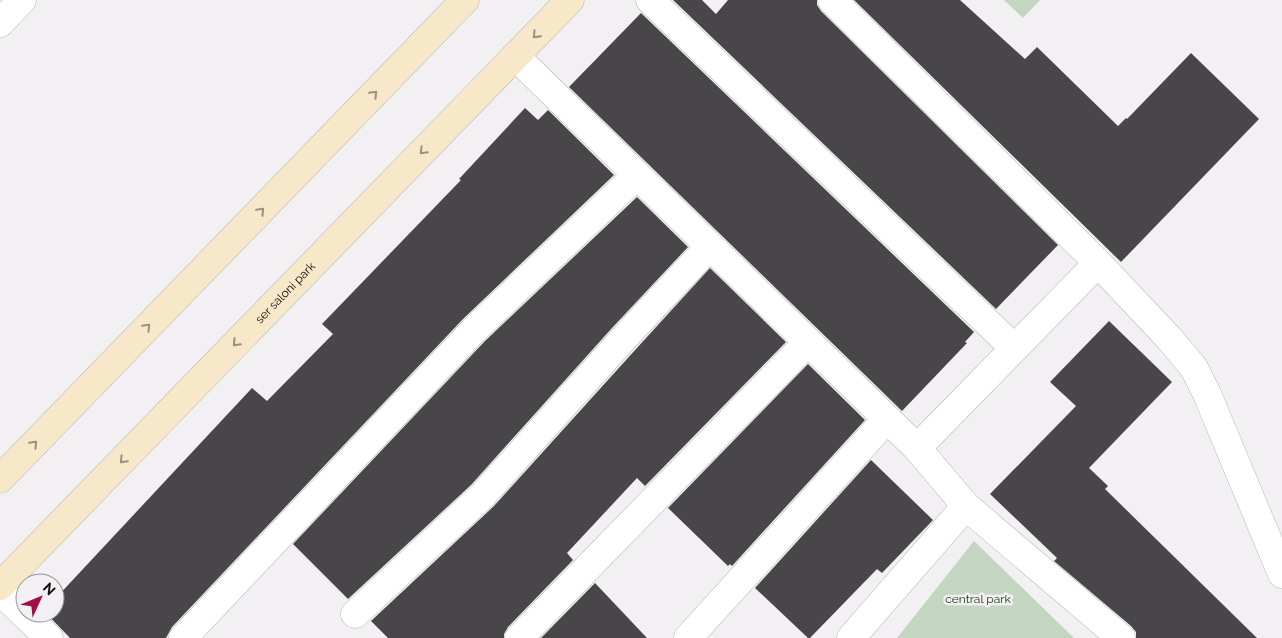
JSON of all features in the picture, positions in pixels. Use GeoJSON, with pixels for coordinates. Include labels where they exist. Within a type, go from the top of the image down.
{"type":"FeatureCollection","features":[{"type":"Feature","properties":{"kind":"street"},"geometry":{"type":"LineString","coordinates":[[0,23],[22,0]]}},
{"type":"Feature","properties":{"kind":"street"},"geometry":{"type":"LineString","coordinates":[[0,479],[465,0]]}},
{"type":"Feature","properties":{"kind":"street","name":"ser saloni park"},"geometry":{"type":"LineString","coordinates":[[0,586],[570,0]]}},
{"type":"Feature","properties":{"kind":"street"},"geometry":{"type":"LineString","coordinates":[[650,0],[1014,348]]}},
{"type":"Feature","properties":{"kind":"street"},"geometry":{"type":"LineString","coordinates":[[832,0],[1098,263],[1168,337],[1194,368],[1207,394],[1282,574]]}},
{"type":"Feature","properties":{"kind":"street"},"geometry":{"type":"LineString","coordinates":[[515,56],[917,448],[966,506],[1121,638]]}},
{"type":"Feature","properties":{"kind":"street"},"geometry":{"type":"LineString","coordinates":[[183,638],[474,330],[637,175]]}},
{"type":"Feature","properties":{"kind":"street"},"geometry":{"type":"LineString","coordinates":[[355,614],[482,496],[624,338],[710,246]]}},
{"type":"Feature","properties":{"kind":"street"},"geometry":{"type":"LineString","coordinates":[[917,448],[1098,263]]}},
{"type":"Feature","properties":{"kind":"street"},"geometry":{"type":"LineString","coordinates":[[519,638],[808,342]]}},
{"type":"Feature","properties":{"kind":"street"},"geometry":{"type":"LineString","coordinates":[[688,638],[887,419]]}},
{"type":"Feature","properties":{"kind":"street"},"geometry":{"type":"LineString","coordinates":[[851,638],[966,506]]}},
{"type":"Feature","properties":{"kind":"street"},"geometry":{"type":"LineString","coordinates":[[0,590],[49,638]]}},
{"type":"Feature","properties":{"kind":"green space"},"geometry":{"type":"Polygon","coordinates":[[[1004,0],[1040,0],[1023,18],[1004,0]]]}},
{"type":"Feature","properties":{"kind":"green space","name":"central park"},"geometry":{"type":"Polygon","coordinates":[[[974,541],[1074,638],[897,638],[974,541]]]}},
{"type":"Feature","properties":{"kind":"building"},"geometry":{"type":"Polygon","coordinates":[[[673,0],[702,0],[716,14],[728,0],[817,0],[817,5],[821,11],[1058,245],[996,309],[673,0]]]}},
{"type":"Feature","properties":{"kind":"building"},"geometry":{"type":"Polygon","coordinates":[[[854,0],[960,0],[1025,59],[1037,47],[1118,126],[1191,53],[1259,119],[1121,262],[854,0]]]}},
{"type":"Feature","properties":{"kind":"building"},"geometry":{"type":"Polygon","coordinates":[[[641,13],[974,332],[965,342],[967,343],[902,411],[569,87],[641,13]]]}},
{"type":"Feature","properties":{"kind":"building"},"geometry":{"type":"Polygon","coordinates":[[[525,108],[538,120],[548,110],[614,175],[463,319],[172,627],[166,638],[70,638],[56,623],[65,623],[65,588],[252,388],[267,401],[333,334],[322,324],[461,180],[459,179],[525,108]]]}},
{"type":"Feature","properties":{"kind":"building"},"geometry":{"type":"Polygon","coordinates":[[[637,197],[688,247],[612,328],[471,485],[348,599],[293,544],[485,341],[637,197]]]}},
{"type":"Feature","properties":{"kind":"building"},"geometry":{"type":"Polygon","coordinates":[[[710,268],[786,342],[645,486],[637,478],[567,553],[573,560],[508,627],[504,638],[388,638],[371,621],[494,506],[710,268]]]}},
{"type":"Feature","properties":{"kind":"building"},"geometry":{"type":"Polygon","coordinates":[[[1109,321],[1172,382],[1089,468],[1108,486],[1105,489],[1257,638],[1136,638],[1136,632],[1131,626],[1054,561],[1057,558],[990,494],[1076,406],[1050,382],[1109,321]]]}},
{"type":"Feature","properties":{"kind":"building"},"geometry":{"type":"Polygon","coordinates":[[[808,364],[865,420],[732,566],[730,564],[728,566],[668,508],[808,364]]]}},
{"type":"Feature","properties":{"kind":"building"},"geometry":{"type":"Polygon","coordinates":[[[871,460],[933,520],[882,573],[877,569],[808,638],[755,588],[871,460]]]}},
{"type":"Feature","properties":{"kind":"building"},"geometry":{"type":"Polygon","coordinates":[[[595,583],[647,638],[541,638],[595,583]]]}}]}
